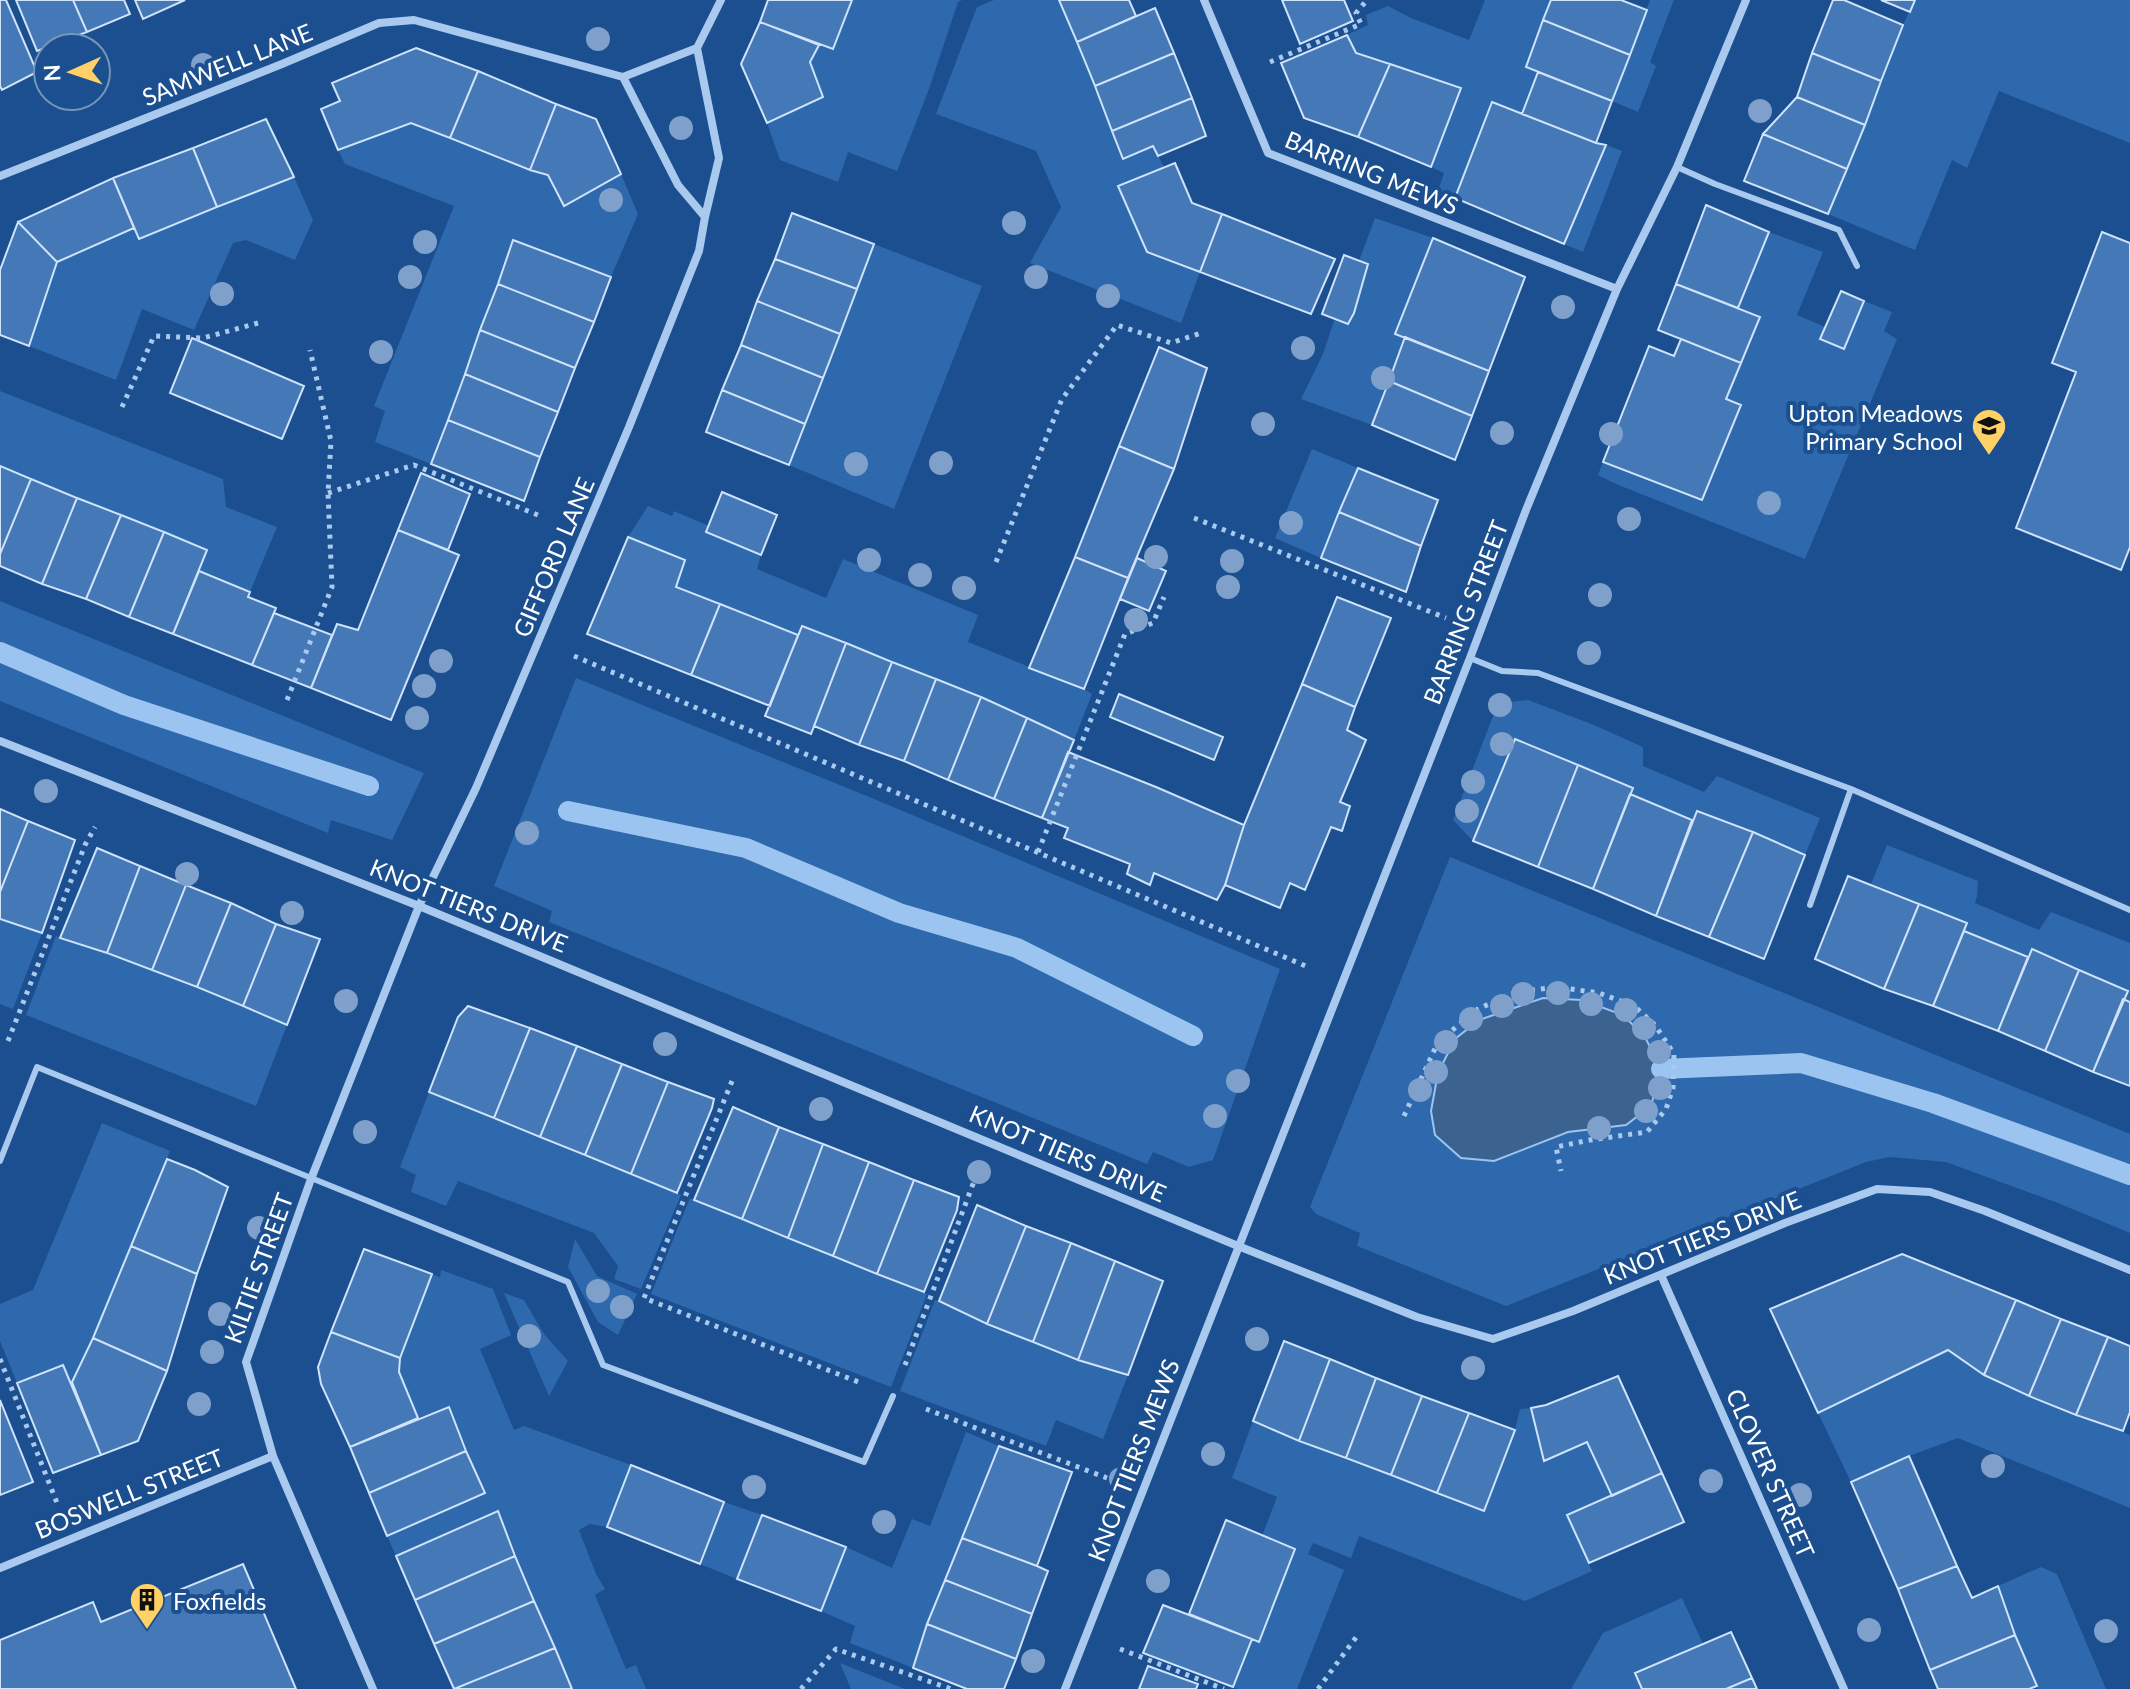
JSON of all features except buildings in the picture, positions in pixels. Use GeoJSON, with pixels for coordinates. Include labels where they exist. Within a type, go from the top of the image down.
{"type":"FeatureCollection","features":[{"type":"Feature","properties":{"kind":"street"},"geometry":{"type":"LineString","coordinates":[[705,217],[678,185],[623,77],[697,48],[721,0]]}},
{"type":"Feature","properties":{"kind":"street","name":"BARRING MEWS"},"geometry":{"type":"LineString","coordinates":[[1204,0],[1268,153],[1617,289]]}},
{"type":"Feature","properties":{"kind":"street","name":"BARRING STREET"},"geometry":{"type":"LineString","coordinates":[[1238,1246],[1526,510],[1617,289],[1677,167],[1746,0]]}},
{"type":"Feature","properties":{"kind":"street","name":"SAMWELL LANE"},"geometry":{"type":"LineString","coordinates":[[0,176],[379,23],[414,20],[623,77]]}},
{"type":"Feature","properties":{"kind":"street","name":"GIFFORD LANE"},"geometry":{"type":"LineString","coordinates":[[419,906],[476,788],[629,427],[699,251],[719,158],[697,48]]}},
{"type":"Feature","properties":{"kind":"street","name":"KNOT TIERS DRIVE"},"geometry":{"type":"LineString","coordinates":[[0,741],[419,906],[1238,1246],[1417,1317],[1493,1339],[1573,1311],[1785,1223],[1877,1189],[1930,1192],[2130,1270]]}},
{"type":"Feature","properties":{"kind":"street","name":"KILTIE STREET"},"geometry":{"type":"LineString","coordinates":[[373,1689],[273,1456],[246,1362],[311,1179],[419,906]]}},
{"type":"Feature","properties":{"kind":"street","name":"KNOT TIERS MEWS"},"geometry":{"type":"LineString","coordinates":[[1065,1689],[1238,1246]]}},
{"type":"Feature","properties":{"kind":"street","name":"CLOVER STREET"},"geometry":{"type":"LineString","coordinates":[[1661,1275],[1844,1689]]}},
{"type":"Feature","properties":{"kind":"street","name":"BOSWELL STREET"},"geometry":{"type":"LineString","coordinates":[[0,1568],[273,1456]]}},
{"type":"Feature","properties":{"kind":"lane"},"geometry":{"type":"LineString","coordinates":[[1677,167],[1839,230],[1857,266]]}},
{"type":"Feature","properties":{"kind":"lane"},"geometry":{"type":"LineString","coordinates":[[1470,658],[1502,671],[1538,673],[1851,789],[2130,910]]}},
{"type":"Feature","properties":{"kind":"lane"},"geometry":{"type":"LineString","coordinates":[[1810,905],[1851,789]]}},
{"type":"Feature","properties":{"kind":"lane"},"geometry":{"type":"LineString","coordinates":[[0,1161],[37,1067],[568,1282],[603,1365],[864,1462],[893,1396]]}},
{"type":"Feature","properties":{"kind":"path"},"geometry":{"type":"LineString","coordinates":[[1236,76],[1361,24],[1356,13],[1367,0]]}},
{"type":"Feature","properties":{"kind":"path"},"geometry":{"type":"LineString","coordinates":[[122,407],[154,336],[203,338],[258,323]]}},
{"type":"Feature","properties":{"kind":"path"},"geometry":{"type":"LineString","coordinates":[[996,562],[1062,399],[1117,325],[1171,343],[1204,332]]}},
{"type":"Feature","properties":{"kind":"path"},"geometry":{"type":"LineString","coordinates":[[287,700],[332,587],[328,493],[331,441],[310,350]]}},
{"type":"Feature","properties":{"kind":"path"},"geometry":{"type":"LineString","coordinates":[[328,493],[414,465],[538,515]]}},
{"type":"Feature","properties":{"kind":"path"},"geometry":{"type":"LineString","coordinates":[[1194,518],[1446,618]]}},
{"type":"Feature","properties":{"kind":"path"},"geometry":{"type":"LineString","coordinates":[[1038,852],[1125,634],[1153,623],[1164,597]]}},
{"type":"Feature","properties":{"kind":"path"},"geometry":{"type":"LineString","coordinates":[[566,652],[1308,967]]}},
{"type":"Feature","properties":{"kind":"path"},"geometry":{"type":"LineString","coordinates":[[0,1041],[7,1044],[85,845],[95,827]]}},
{"type":"Feature","properties":{"kind":"path"},"geometry":{"type":"LineString","coordinates":[[1404,1116],[1438,1042],[1478,1009],[1516,992],[1557,987],[1599,993],[1634,1006],[1655,1025],[1674,1054],[1673,1088],[1666,1109],[1647,1132],[1556,1147],[1561,1171]]}},
{"type":"Feature","properties":{"kind":"path"},"geometry":{"type":"LineString","coordinates":[[732,1081],[644,1298],[1142,1491]]}},
{"type":"Feature","properties":{"kind":"path"},"geometry":{"type":"LineString","coordinates":[[893,1396],[974,1185],[984,1140]]}},
{"type":"Feature","properties":{"kind":"path"},"geometry":{"type":"LineString","coordinates":[[0,1359],[58,1504]]}},
{"type":"Feature","properties":{"kind":"path"},"geometry":{"type":"LineString","coordinates":[[1086,1636],[1224,1689]]}},
{"type":"Feature","properties":{"kind":"path"},"geometry":{"type":"LineString","coordinates":[[1318,1689],[1357,1636]]}},
{"type":"Feature","properties":{"kind":"path"},"geometry":{"type":"LineString","coordinates":[[801,1689],[836,1649],[951,1689]]}},
{"type":"Feature","properties":{"kind":"shaded area"},"geometry":{"type":"Polygon","coordinates":[[[852,0],[962,0],[958,2],[897,171],[848,152],[838,182],[780,160],[767,123],[823,97],[810,62],[819,45],[833,49],[852,0]]]}},
{"type":"Feature","properties":{"kind":"shaded area"},"geometry":{"type":"Polygon","coordinates":[[[994,0],[1059,0],[1123,158],[1153,146],[1164,167],[1119,186],[1200,272],[1181,323],[1030,263],[1061,207],[1036,151],[936,114],[977,7],[994,0]]]}},
{"type":"Feature","properties":{"kind":"shaded area"},"geometry":{"type":"Polygon","coordinates":[[[1485,0],[1551,0],[1526,67],[1538,72],[1522,114],[1492,102],[1455,198],[1438,191],[1444,173],[1431,167],[1461,88],[1356,53],[1347,35],[1368,25],[1366,15],[1388,6],[1469,40],[1485,0]]]}},
{"type":"Feature","properties":{"kind":"shaded area"},"geometry":{"type":"Polygon","coordinates":[[[1650,0],[1674,0],[1650,62],[1656,66],[1638,112],[1612,101],[1650,0]]]}},
{"type":"Feature","properties":{"kind":"shaded area"},"geometry":{"type":"Polygon","coordinates":[[[1915,0],[2130,0],[2130,143],[1999,91],[1967,168],[1952,160],[1915,250],[1828,214],[1915,0]]]}},
{"type":"Feature","properties":{"kind":"shaded area"},"geometry":{"type":"Polygon","coordinates":[[[411,123],[548,175],[564,206],[621,174],[638,214],[611,277],[498,284],[431,464],[375,442],[385,411],[374,406],[454,206],[345,164],[338,150],[411,123]]]}},
{"type":"Feature","properties":{"kind":"shaded area"},"geometry":{"type":"Polygon","coordinates":[[[1606,145],[1622,151],[1583,252],[1564,244],[1606,145]]]}},
{"type":"Feature","properties":{"kind":"shaded area"},"geometry":{"type":"Polygon","coordinates":[[[294,177],[313,220],[295,260],[246,240],[233,243],[194,330],[142,309],[116,380],[29,346],[57,262],[134,228],[140,239],[294,177]]]}},
{"type":"Feature","properties":{"kind":"shaded area"},"geometry":{"type":"Polygon","coordinates":[[[1375,218],[1433,238],[1396,333],[1405,337],[1372,425],[1301,399],[1323,354],[1335,318],[1348,324],[1354,313],[1368,265],[1359,261],[1375,218]]]}},
{"type":"Feature","properties":{"kind":"shaded area"},"geometry":{"type":"Polygon","coordinates":[[[1769,232],[1823,252],[1797,315],[1825,327],[1821,340],[1844,349],[1864,301],[1892,312],[1884,331],[1897,339],[1805,559],[1598,475],[1603,462],[1702,500],[1741,405],[1726,399],[1738,308],[1769,232]]]}},
{"type":"Feature","properties":{"kind":"shaded area"},"geometry":{"type":"Polygon","coordinates":[[[874,244],[982,286],[894,509],[789,465],[874,244]]]}},
{"type":"Feature","properties":{"kind":"shaded area"},"geometry":{"type":"Polygon","coordinates":[[[0,391],[223,479],[226,507],[277,527],[250,592],[199,571],[206,550],[0,466],[0,391]]]}},
{"type":"Feature","properties":{"kind":"shaded area"},"geometry":{"type":"Polygon","coordinates":[[[1312,449],[1358,468],[1321,558],[1275,538],[1312,449]]]}},
{"type":"Feature","properties":{"kind":"shaded area"},"geometry":{"type":"Polygon","coordinates":[[[648,506],[672,516],[674,511],[709,526],[707,533],[761,555],[757,569],[826,598],[843,559],[978,615],[968,642],[1092,694],[1074,740],[802,626],[798,635],[676,587],[685,560],[628,537],[648,506]]]}},
{"type":"Feature","properties":{"kind":"shaded area"},"geometry":{"type":"Polygon","coordinates":[[[0,601],[424,773],[392,840],[331,820],[328,833],[0,701],[0,601]]]}},
{"type":"Feature","properties":{"kind":"shaded area"},"geometry":{"type":"Polygon","coordinates":[[[576,678],[1280,969],[1213,1160],[1189,1167],[1153,1152],[1147,1164],[549,922],[552,911],[494,886],[576,678]]]}},
{"type":"Feature","properties":{"kind":"shaded area"},"geometry":{"type":"Polygon","coordinates":[[[1528,700],[1643,747],[1643,766],[1704,792],[1717,776],[1820,818],[1805,855],[1698,811],[1692,820],[1630,794],[1633,788],[1515,739],[1473,841],[1453,820],[1498,703],[1528,700]]]}},
{"type":"Feature","properties":{"kind":"shaded area"},"geometry":{"type":"Polygon","coordinates":[[[1887,845],[1978,881],[1975,903],[2039,930],[2051,912],[2130,943],[2130,1002],[2123,999],[2128,990],[2033,949],[2028,957],[1964,931],[1967,922],[1871,884],[1887,845]]]}},
{"type":"Feature","properties":{"kind":"shaded area"},"geometry":{"type":"Polygon","coordinates":[[[1450,857],[2130,1134],[2130,1233],[1946,1162],[1890,1157],[1866,1162],[1506,1306],[1357,1246],[1360,1233],[1316,1214],[1310,1207],[1450,857]]]}},
{"type":"Feature","properties":{"kind":"shaded area"},"geometry":{"type":"Polygon","coordinates":[[[0,919],[42,933],[13,1009],[0,1004],[0,919]]]}},
{"type":"Feature","properties":{"kind":"shaded area"},"geometry":{"type":"Polygon","coordinates":[[[56,936],[152,970],[287,1025],[256,1106],[26,1015],[56,936]]]}},
{"type":"Feature","properties":{"kind":"shaded area"},"geometry":{"type":"Polygon","coordinates":[[[1543,998],[1582,1000],[1623,1015],[1645,1037],[1661,1069],[1651,1106],[1626,1125],[1568,1132],[1494,1161],[1461,1158],[1435,1135],[1431,1111],[1438,1073],[1455,1039],[1479,1020],[1543,998]]]}},
{"type":"Feature","properties":{"kind":"shaded area"},"geometry":{"type":"Polygon","coordinates":[[[429,1092],[681,1195],[641,1289],[614,1279],[618,1266],[594,1233],[458,1181],[446,1206],[411,1192],[416,1175],[400,1167],[429,1092]]]}},
{"type":"Feature","properties":{"kind":"shaded area"},"geometry":{"type":"Polygon","coordinates":[[[102,1123],[170,1151],[72,1382],[63,1365],[17,1383],[0,1341],[0,1304],[33,1290],[102,1123]]]}},
{"type":"Feature","properties":{"kind":"shaded area"},"geometry":{"type":"Polygon","coordinates":[[[690,1198],[927,1294],[891,1387],[651,1294],[690,1198]]]}},
{"type":"Feature","properties":{"kind":"shaded area"},"geometry":{"type":"Polygon","coordinates":[[[575,1239],[597,1276],[637,1294],[618,1335],[598,1322],[568,1267],[575,1239]]]}},
{"type":"Feature","properties":{"kind":"shaded area"},"geometry":{"type":"Polygon","coordinates":[[[441,1270],[493,1289],[511,1335],[480,1349],[514,1430],[524,1426],[631,1465],[607,1527],[590,1524],[579,1530],[605,1589],[595,1595],[626,1669],[636,1665],[646,1689],[572,1689],[498,1512],[396,1556],[387,1536],[485,1493],[449,1407],[418,1418],[399,1372],[400,1358],[432,1274],[440,1277],[441,1270]]]}},
{"type":"Feature","properties":{"kind":"shaded area"},"geometry":{"type":"Polygon","coordinates":[[[504,1293],[524,1300],[544,1334],[568,1361],[549,1396],[504,1293]]]}},
{"type":"Feature","properties":{"kind":"shaded area"},"geometry":{"type":"Polygon","coordinates":[[[935,1300],[1030,1341],[1128,1375],[1103,1439],[1056,1420],[1046,1446],[900,1391],[935,1300]]]}},
{"type":"Feature","properties":{"kind":"shaded area"},"geometry":{"type":"Polygon","coordinates":[[[1948,1350],[1984,1375],[2130,1435],[2130,1508],[1958,1438],[1851,1482],[1818,1413],[1948,1350]]]}},
{"type":"Feature","properties":{"kind":"shaded area"},"geometry":{"type":"Polygon","coordinates":[[[1531,1408],[1544,1461],[1587,1442],[1612,1496],[1567,1515],[1592,1571],[1525,1601],[1359,1536],[1351,1558],[1313,1543],[1308,1554],[1344,1570],[1297,1689],[1233,1687],[1252,1639],[1260,1642],[1295,1549],[1262,1536],[1277,1497],[1232,1478],[1253,1421],[1483,1511],[1515,1430],[1520,1409],[1531,1408]]]}},
{"type":"Feature","properties":{"kind":"shaded area"},"geometry":{"type":"Polygon","coordinates":[[[966,1432],[999,1446],[927,1624],[913,1668],[850,1643],[855,1626],[821,1611],[846,1547],[892,1568],[912,1519],[930,1526],[966,1432]]]}},
{"type":"Feature","properties":{"kind":"shaded area"},"geometry":{"type":"Polygon","coordinates":[[[724,1502],[762,1515],[737,1579],[700,1564],[724,1502]]]}},
{"type":"Feature","properties":{"kind":"shaded area"},"geometry":{"type":"Polygon","coordinates":[[[2041,1567],[2057,1574],[2106,1689],[2038,1689],[1998,1586],[2041,1567]]]}},
{"type":"Feature","properties":{"kind":"shaded area"},"geometry":{"type":"Polygon","coordinates":[[[1682,1598],[1703,1644],[1635,1673],[1642,1689],[1571,1689],[1603,1633],[1682,1598]]]}},
{"type":"Feature","properties":{"kind":"shaded area"},"geometry":{"type":"Polygon","coordinates":[[[840,1663],[905,1689],[851,1689],[840,1663]]]}},
{"type":"Feature","properties":{"kind":"waterway"},"geometry":{"type":"LineString","coordinates":[[0,652],[124,705],[369,786]]}},
{"type":"Feature","properties":{"kind":"waterway"},"geometry":{"type":"LineString","coordinates":[[568,811],[746,848],[899,913],[1017,948],[1193,1036]]}},
{"type":"Feature","properties":{"kind":"waterway"},"geometry":{"type":"LineString","coordinates":[[1661,1069],[1801,1063],[1933,1103],[2130,1175]]}},
{"type":"Feature","properties":{"kind":"place","name":"Upton Meadows Primary School"},"geometry":{"type":"Point","coordinates":[1989,457]}},
{"type":"Feature","properties":{"kind":"place","name":"Foxfields"},"geometry":{"type":"Point","coordinates":[147,1631]}}]}
